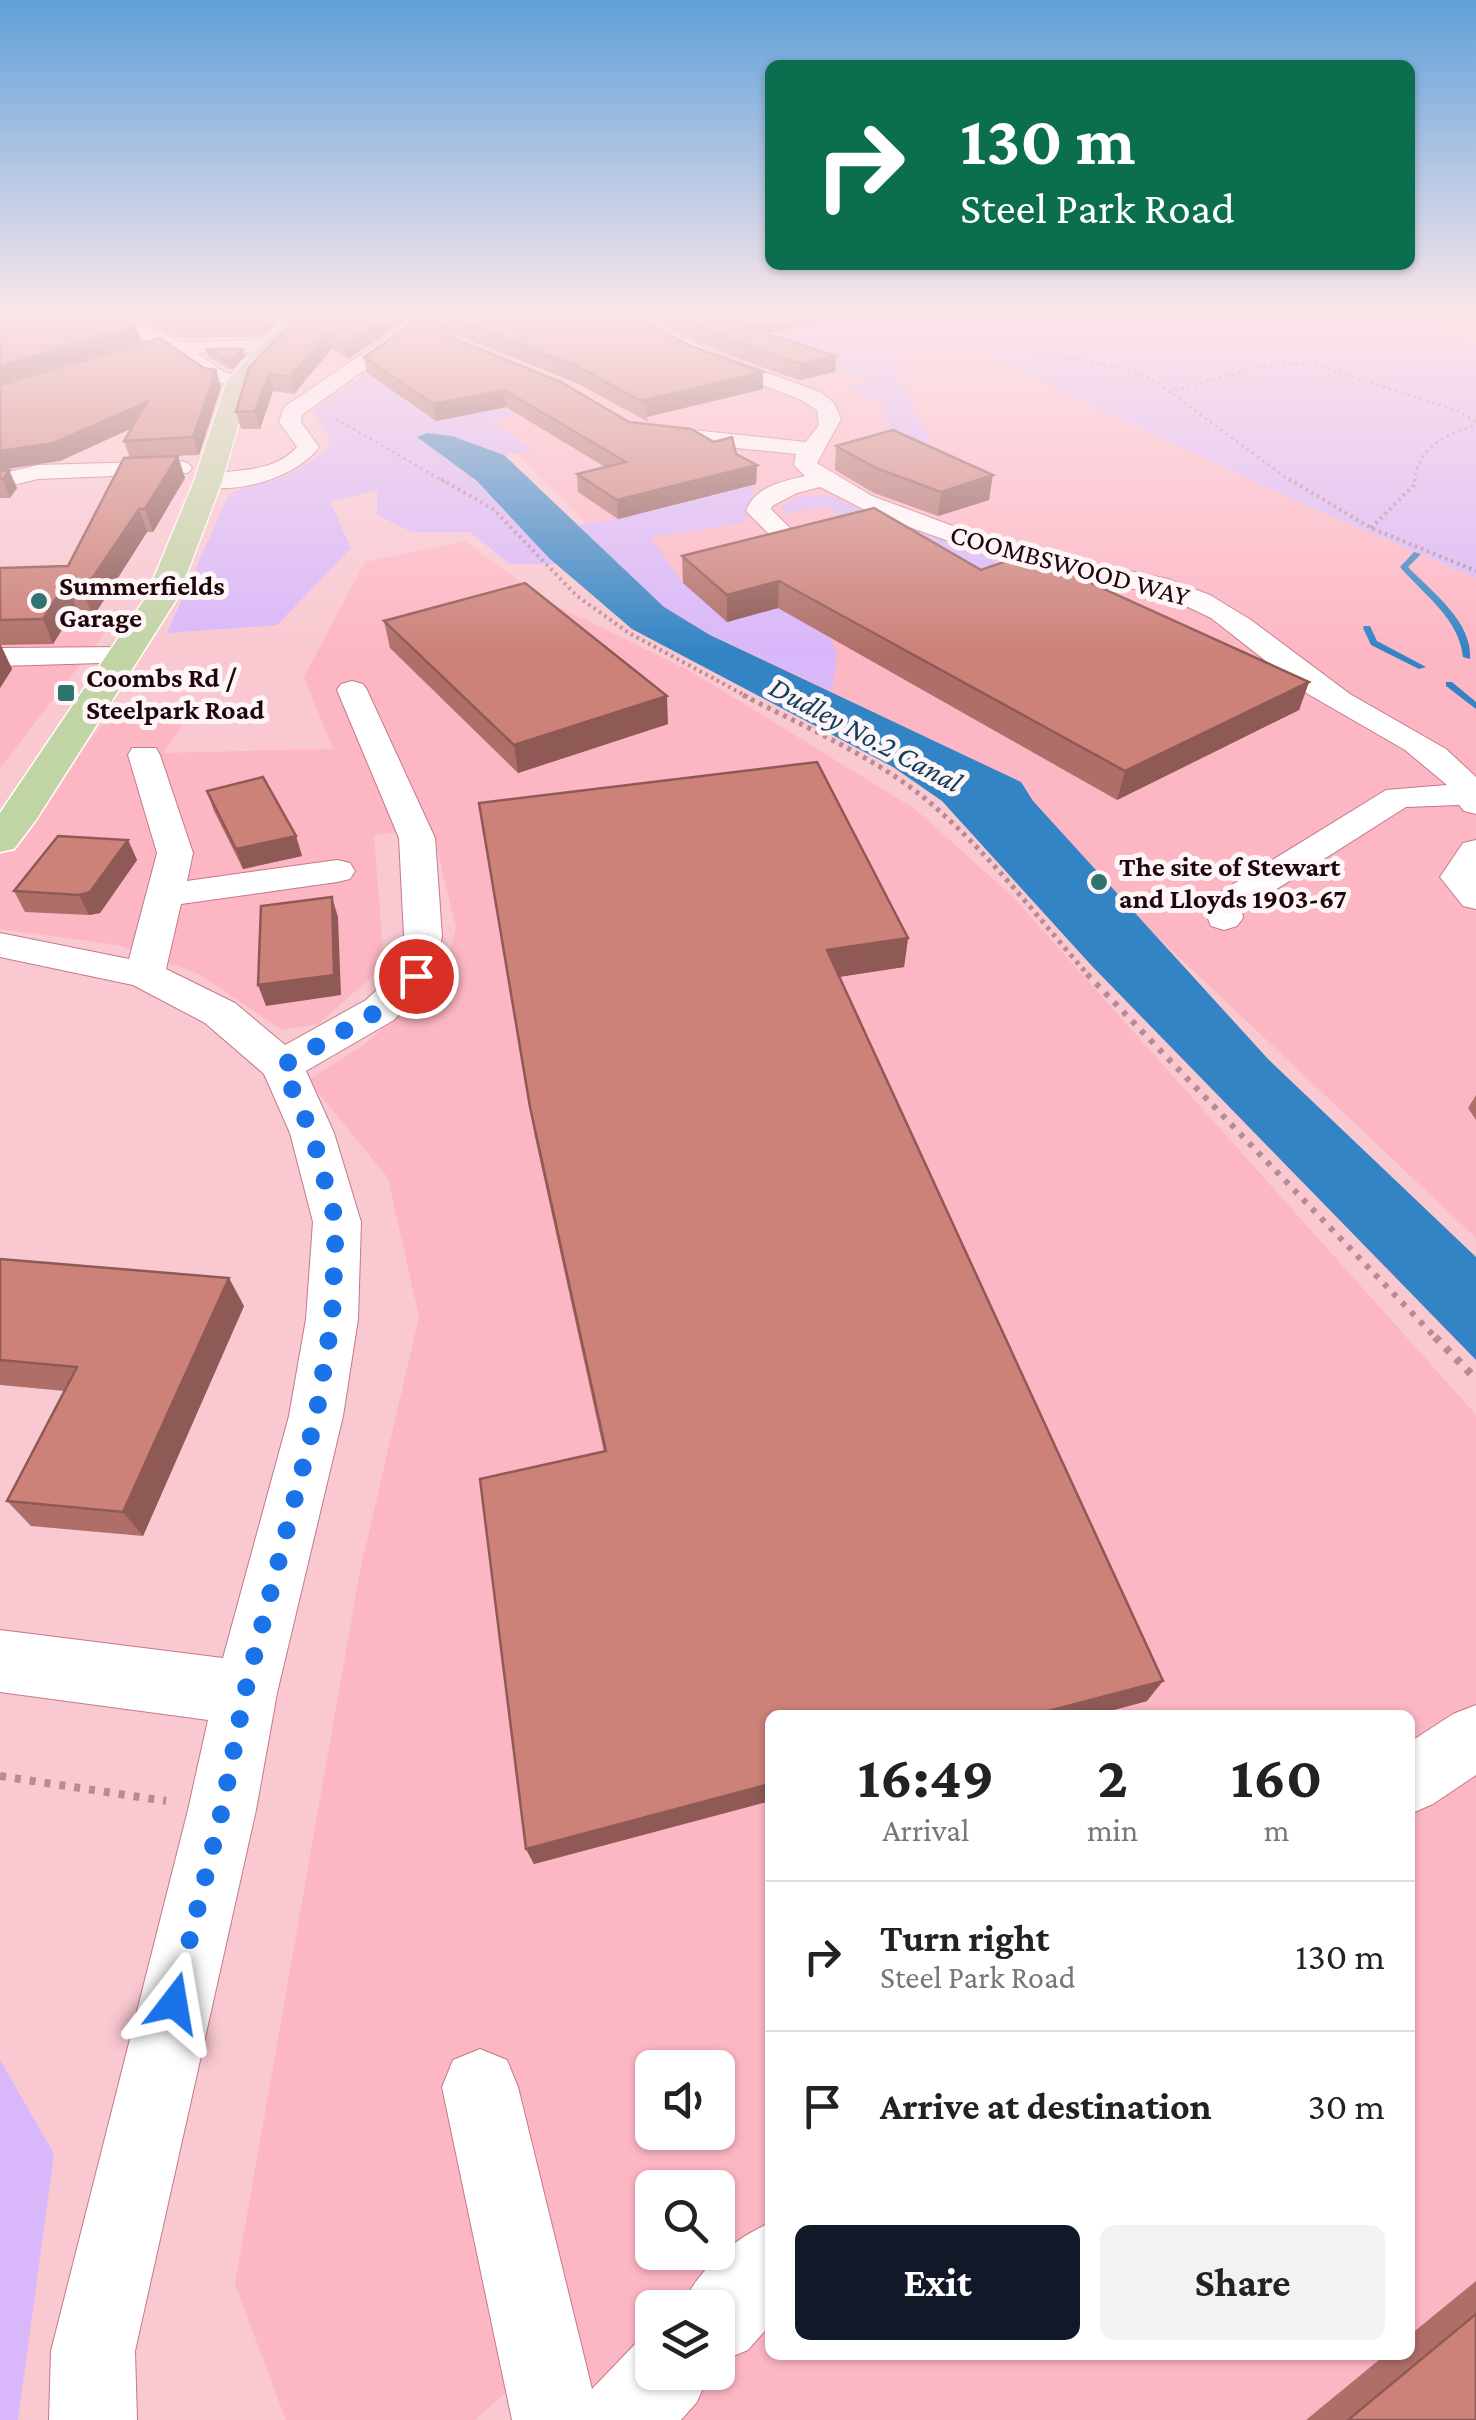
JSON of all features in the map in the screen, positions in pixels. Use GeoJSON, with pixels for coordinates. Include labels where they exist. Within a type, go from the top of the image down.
{"type":"FeatureCollection","features":[{"type":"Feature","properties":{"kind":"main road"},"geometry":{"type":"LineString","coordinates":[[0,840],[162,597],[212,470],[201,439],[208,428]]}},
{"type":"Feature","properties":{"kind":"main road"},"geometry":{"type":"LineString","coordinates":[[0,810],[71,734]]}},
{"type":"Feature","properties":{"kind":"street"},"geometry":{"type":"LineString","coordinates":[[0,481],[38,472],[288,466],[303,456],[308,447],[293,428]]}},
{"type":"Feature","properties":{"kind":"street"},"geometry":{"type":"LineString","coordinates":[[634,428],[810,449]]}},
{"type":"Feature","properties":{"kind":"street"},"geometry":{"type":"LineString","coordinates":[[822,480],[806,465],[810,449],[828,428]]}},
{"type":"Feature","properties":{"kind":"street"},"geometry":{"type":"LineString","coordinates":[[783,534],[758,511],[761,502],[789,487],[822,480]]}},
{"type":"Feature","properties":{"kind":"street","name":"COOMBSWOOD WAY"},"geometry":{"type":"LineString","coordinates":[[822,480],[943,532],[1023,556],[1174,590],[1209,604],[1237,620],[1280,660],[1338,701],[1405,736],[1448,767],[1474,799]]}},
{"type":"Feature","properties":{"kind":"street"},"geometry":{"type":"LineString","coordinates":[[0,657],[121,662]]}},
{"type":"Feature","properties":{"kind":"street"},"geometry":{"type":"LineString","coordinates":[[0,671],[121,662]]}},
{"type":"Feature","properties":{"kind":"street"},"geometry":{"type":"LineString","coordinates":[[282,1066],[380,1010],[416,976],[423,936],[417,838],[352,690]]}},
{"type":"Feature","properties":{"kind":"street"},"geometry":{"type":"LineString","coordinates":[[144,755],[175,852],[145,975]]}},
{"type":"Feature","properties":{"kind":"street"},"geometry":{"type":"LineString","coordinates":[[1224,918],[1222,906],[1398,797],[1474,799]]}},
{"type":"Feature","properties":{"kind":"street"},"geometry":{"type":"LineString","coordinates":[[1476,851],[1458,877],[1476,898]]}},
{"type":"Feature","properties":{"kind":"street"},"geometry":{"type":"LineString","coordinates":[[164,896],[337,871]]}},
{"type":"Feature","properties":{"kind":"street"},"geometry":{"type":"LineString","coordinates":[[19,956],[145,975],[220,1013],[282,1066],[312,1134],[336,1222],[332,1319],[316,1416],[245,1692],[222,1810],[93,2351],[93,2420]]}},
{"type":"Feature","properties":{"kind":"street"},"geometry":{"type":"LineString","coordinates":[[0,1660],[245,1692]]}},
{"type":"Feature","properties":{"kind":"street"},"geometry":{"type":"LineString","coordinates":[[1415,1778],[1476,1737]]}},
{"type":"Feature","properties":{"kind":"street"},"geometry":{"type":"LineString","coordinates":[[480,2087],[556,2420]]}},
{"type":"Feature","properties":{"kind":"street"},"geometry":{"type":"LineString","coordinates":[[735,2302],[765,2269]]}},
{"type":"Feature","properties":{"kind":"street"},"geometry":{"type":"LineString","coordinates":[[622,2420],[650,2390]]}},
{"type":"Feature","properties":{"kind":"path"},"geometry":{"type":"LineString","coordinates":[[350,428],[493,510],[578,596],[629,634],[885,770],[932,804],[1126,1018],[1476,1379]]}},
{"type":"Feature","properties":{"kind":"path"},"geometry":{"type":"LineString","coordinates":[[1218,428],[1305,491],[1371,528],[1476,571]]}},
{"type":"Feature","properties":{"kind":"path"},"geometry":{"type":"LineString","coordinates":[[1371,528],[1414,485],[1415,463],[1423,448],[1467,428]]}},
{"type":"Feature","properties":{"kind":"path"},"geometry":{"type":"LineString","coordinates":[[0,1776],[222,1810]]}},
{"type":"Feature","properties":{"kind":"shaded area"},"geometry":{"type":"Polygon","coordinates":[[[323,428],[503,428],[534,451],[504,455],[452,436],[427,434],[437,453],[477,481],[556,564],[510,564],[470,532],[412,532],[377,515],[377,490],[330,502],[351,548],[277,625],[167,633],[227,498],[234,491],[286,476],[327,451],[330,439],[323,428]]]}},
{"type":"Feature","properties":{"kind":"shaded area"},"geometry":{"type":"Polygon","coordinates":[[[490,428],[1139,428],[1476,578],[1476,1238],[1035,821],[681,616],[490,428]]]}},
{"type":"Feature","properties":{"kind":"shaded area"},"geometry":{"type":"Polygon","coordinates":[[[888,428],[924,428],[933,447],[903,453],[891,443],[888,428]]]}},
{"type":"Feature","properties":{"kind":"shaded area"},"geometry":{"type":"Polygon","coordinates":[[[1140,428],[1476,428],[1476,578],[1140,428]]]}},
{"type":"Feature","properties":{"kind":"shaded area"},"geometry":{"type":"Polygon","coordinates":[[[756,484],[744,523],[650,537],[683,583],[872,533],[823,506],[785,514],[782,504],[802,496],[827,495],[911,530],[990,556],[1003,573],[827,633],[837,652],[832,691],[711,635],[664,607],[578,525],[618,519],[756,484]]]}},
{"type":"Feature","properties":{"kind":"shaded area"},"geometry":{"type":"Polygon","coordinates":[[[465,541],[547,601],[692,672],[915,809],[1013,897],[1476,1415],[1476,2420],[588,2420],[561,2343],[475,2420],[286,2420],[235,2284],[360,1571],[419,1317],[388,1178],[308,1080],[362,1046],[444,978],[456,927],[432,828],[374,835],[384,966],[318,1024],[282,1030],[199,974],[118,945],[0,929],[0,851],[110,715],[187,718],[163,753],[333,749],[304,677],[365,562],[465,541]]]}},
{"type":"Feature","properties":{"kind":"shaded area"},"geometry":{"type":"Polygon","coordinates":[[[120,613],[0,768],[0,616],[120,613]]]}},
{"type":"Feature","properties":{"kind":"shaded area"},"geometry":{"type":"Polygon","coordinates":[[[0,2060],[54,2154],[18,2420],[0,2420],[0,2060]]]}},
{"type":"Feature","properties":{"kind":"water","name":"Dudley No.2 Canal"},"geometry":{"type":"Polygon","coordinates":[[[427,433],[452,436],[504,455],[664,607],[710,635],[1021,782],[1033,801],[1268,1059],[1476,1257],[1476,1360],[1091,965],[942,801],[893,767],[632,629],[549,558],[477,481],[417,437],[427,433]]]}},
{"type":"Feature","properties":{"kind":"building"},"geometry":{"type":"Polygon","coordinates":[[[0,428],[88,428],[54,443],[0,451],[0,428]]]}},
{"type":"Feature","properties":{"kind":"building"},"geometry":{"type":"Polygon","coordinates":[[[132,428],[196,428],[193,437],[124,441],[132,428]]]}},
{"type":"Feature","properties":{"kind":"building"},"geometry":{"type":"Polygon","coordinates":[[[568,428],[682,428],[714,442],[732,437],[736,454],[757,465],[617,500],[577,474],[626,462],[568,428]]]}},
{"type":"Feature","properties":{"kind":"building"},"geometry":{"type":"Polygon","coordinates":[[[893,430],[993,475],[941,492],[876,468],[836,446],[893,430]]]}},
{"type":"Feature","properties":{"kind":"building"},"geometry":{"type":"Polygon","coordinates":[[[178,456],[145,509],[139,509],[83,592],[66,583],[43,619],[0,620],[0,568],[68,566],[124,458],[178,456]]]}},
{"type":"Feature","properties":{"kind":"building"},"geometry":{"type":"Polygon","coordinates":[[[874,508],[981,570],[1027,554],[1309,682],[1125,771],[779,581],[727,595],[682,556],[874,508]]]}},
{"type":"Feature","properties":{"kind":"building"},"geometry":{"type":"Polygon","coordinates":[[[525,583],[667,696],[514,745],[384,621],[525,583]]]}},
{"type":"Feature","properties":{"kind":"building"},"geometry":{"type":"Polygon","coordinates":[[[817,762],[908,938],[827,950],[1163,1681],[1052,1710],[765,1710],[765,1785],[526,1849],[480,1479],[606,1451],[530,1107],[479,803],[817,762]]]}},
{"type":"Feature","properties":{"kind":"building"},"geometry":{"type":"Polygon","coordinates":[[[263,777],[296,836],[236,849],[207,791],[263,777]]]}},
{"type":"Feature","properties":{"kind":"building"},"geometry":{"type":"Polygon","coordinates":[[[58,836],[128,840],[90,892],[79,895],[14,891],[58,836]]]}},
{"type":"Feature","properties":{"kind":"building"},"geometry":{"type":"Polygon","coordinates":[[[332,897],[334,975],[258,985],[261,906],[332,897]]]}},
{"type":"Feature","properties":{"kind":"building"},"geometry":{"type":"Polygon","coordinates":[[[0,1259],[229,1278],[123,1512],[7,1501],[77,1367],[0,1360],[0,1259]]]}},
{"type":"Feature","properties":{"kind":"building"},"geometry":{"type":"Polygon","coordinates":[[[1476,2314],[1476,2420],[1348,2420],[1476,2314]]]}},
{"type":"Feature","properties":{"kind":"waterway"},"geometry":{"type":"LineString","coordinates":[[1417,554],[1404,567],[1453,621],[1466,645],[1467,657]]}},
{"type":"Feature","properties":{"kind":"waterway"},"geometry":{"type":"LineString","coordinates":[[1367,628],[1374,643],[1422,667]]}},
{"type":"Feature","properties":{"kind":"waterway"},"geometry":{"type":"LineString","coordinates":[[1449,684],[1476,706]]}},
{"type":"Feature","properties":{"kind":"place","name":"Summerfields Garage"},"geometry":{"type":"Point","coordinates":[39,601]}},
{"type":"Feature","properties":{"kind":"place","name":"Coombs Rd / Steelpark Road"},"geometry":{"type":"Point","coordinates":[66,693]}},
{"type":"Feature","properties":{"kind":"place","name":"The site of Stewart and Lloyds 1903-67"},"geometry":{"type":"Point","coordinates":[1099,882]}},
{"type":"Feature","properties":{"kind":"route"},"geometry":{"type":"LineString","coordinates":[[174,2003],[222,1810],[245,1692],[316,1416],[332,1319],[336,1222],[312,1134],[282,1066],[380,1010],[416,976]]}}]}
